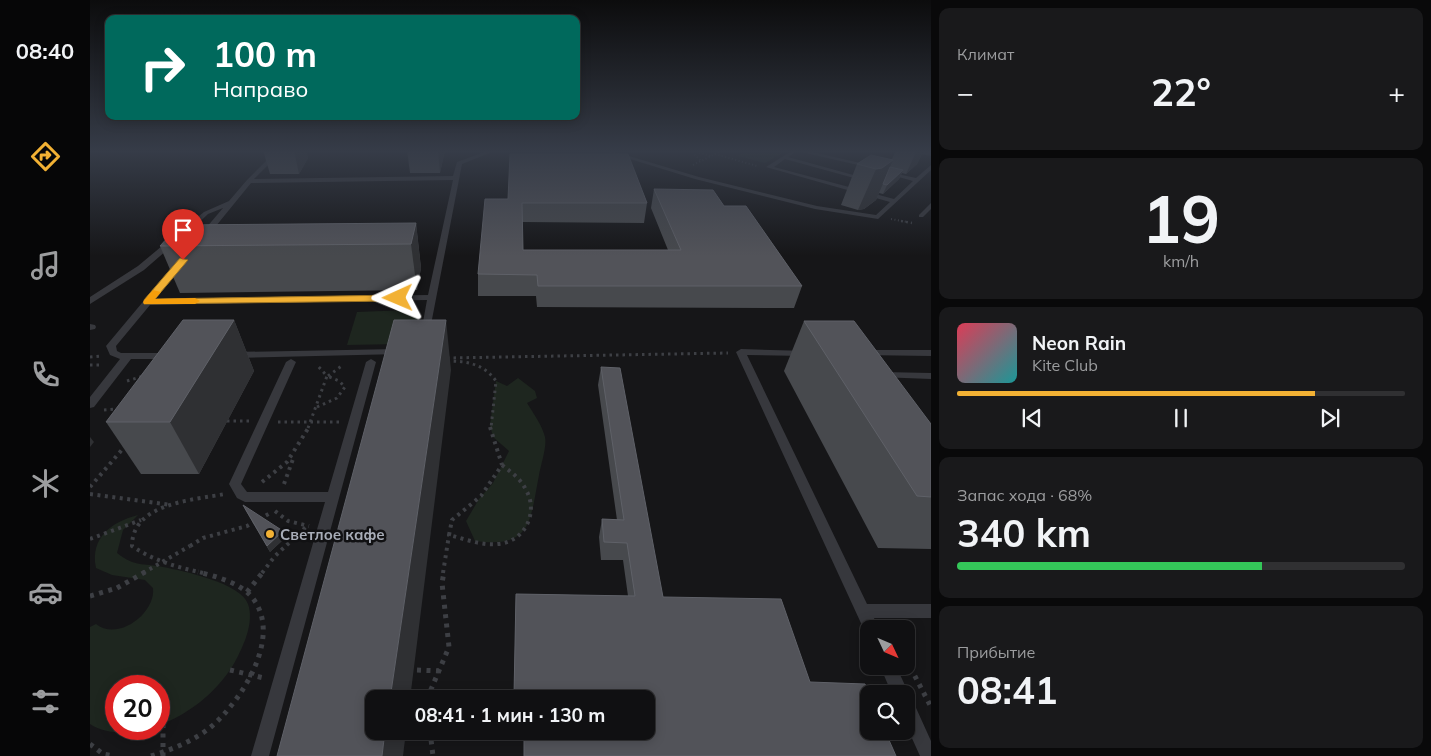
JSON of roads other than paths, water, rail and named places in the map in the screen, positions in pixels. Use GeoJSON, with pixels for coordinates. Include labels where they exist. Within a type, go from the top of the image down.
{"type":"FeatureCollection","features":[{"type":"Feature","properties":{"kind":"lane"},"geometry":{"type":"LineString","coordinates":[[201,238],[245,185]]}},
{"type":"Feature","properties":{"kind":"lane"},"geometry":{"type":"LineString","coordinates":[[425,342],[455,185]]}},
{"type":"Feature","properties":{"kind":"lane"},"geometry":{"type":"LineString","coordinates":[[727,185],[836,212],[878,217],[895,201],[903,190],[910,185]]}},
{"type":"Feature","properties":{"kind":"lane"},"geometry":{"type":"LineString","coordinates":[[841,186],[895,201]]}},
{"type":"Feature","properties":{"kind":"lane"},"geometry":{"type":"LineString","coordinates":[[90,301],[141,268],[206,213],[231,203]]}},
{"type":"Feature","properties":{"kind":"lane"},"geometry":{"type":"LineString","coordinates":[[921,216],[931,206]]}},
{"type":"Feature","properties":{"kind":"lane"},"geometry":{"type":"LineString","coordinates":[[177,356],[128,356],[113,353],[111,346],[183,260]]}},
{"type":"Feature","properties":{"kind":"lane"},"geometry":{"type":"LineString","coordinates":[[148,302],[432,297]]}},
{"type":"Feature","properties":{"kind":"lane"},"geometry":{"type":"LineString","coordinates":[[225,355],[411,351]]}},
{"type":"Feature","properties":{"kind":"lane"},"geometry":{"type":"LineString","coordinates":[[820,353],[741,352],[867,620]]}},
{"type":"Feature","properties":{"kind":"lane"},"geometry":{"type":"LineString","coordinates":[[849,353],[931,353]]}},
{"type":"Feature","properties":{"kind":"lane"},"geometry":{"type":"LineString","coordinates":[[95,407],[103,388],[128,356]]}},
{"type":"Feature","properties":{"kind":"lane"},"geometry":{"type":"LineString","coordinates":[[291,362],[235,484],[238,491],[245,497],[333,497]]}},
{"type":"Feature","properties":{"kind":"lane"},"geometry":{"type":"LineString","coordinates":[[260,756],[371,362]]}},
{"type":"Feature","properties":{"kind":"lane"},"geometry":{"type":"LineString","coordinates":[[872,375],[931,376]]}},
{"type":"Feature","properties":{"kind":"lane"},"geometry":{"type":"LineString","coordinates":[[863,611],[931,611]]}},
{"type":"Feature","properties":{"kind":"lane"},"geometry":{"type":"LineString","coordinates":[[915,724],[930,756]]}},
{"type":"Feature","properties":{"kind":"place","name":"Светлое кафе"},"geometry":{"type":"Point","coordinates":[270,534]}}]}
